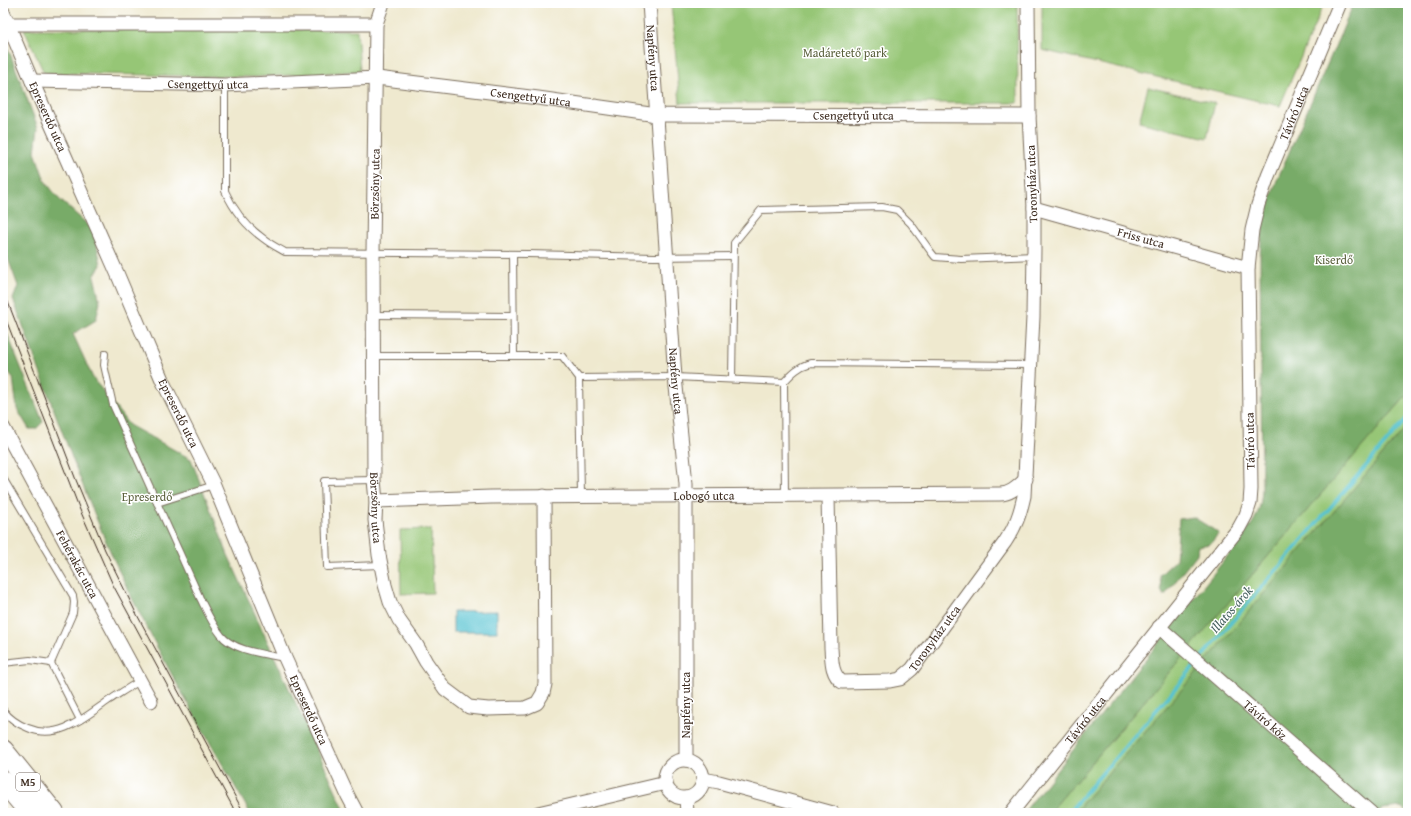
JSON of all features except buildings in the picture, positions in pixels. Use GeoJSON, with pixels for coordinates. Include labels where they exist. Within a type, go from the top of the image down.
{"type":"FeatureCollection","features":[{"type":"Feature","properties":{"kind":"main road","name":"M5"},"geometry":{"type":"LineString","coordinates":[[3,750],[54,813]]}},
{"type":"Feature","properties":{"kind":"main road","name":"M5"},"geometry":{"type":"LineString","coordinates":[[3,780],[30,813]]}},
{"type":"Feature","properties":{"kind":"street","name":"Börzsöny utca"},"geometry":{"type":"LineString","coordinates":[[383,3],[376,24],[377,78],[373,253],[374,480],[376,520],[381,565],[390,602],[399,620],[445,689],[469,707],[525,708],[537,703],[542,693],[545,684],[544,496]]}},
{"type":"Feature","properties":{"kind":"street","name":"Napfény utca"},"geometry":{"type":"LineString","coordinates":[[649,3],[676,377],[687,496],[686,760]]}},
{"type":"Feature","properties":{"kind":"street","name":"Toronyház utca"},"geometry":{"type":"LineString","coordinates":[[828,496],[831,648],[834,671],[842,682],[890,681],[900,679],[912,669],[1005,542],[1020,516],[1024,496],[1033,316],[1034,256],[1034,208],[1029,116],[1028,3]]}},
{"type":"Feature","properties":{"kind":"street","name":"Távíró utca"},"geometry":{"type":"LineString","coordinates":[[1011,813],[1236,532],[1246,515],[1250,504],[1251,489],[1248,268],[1252,230],[1258,205],[1268,176],[1340,3]]}},
{"type":"Feature","properties":{"kind":"street","name":"Epreserdő utca"},"geometry":{"type":"LineString","coordinates":[[3,12],[117,273],[162,382],[214,485],[285,658],[357,813]]}},
{"type":"Feature","properties":{"kind":"street"},"geometry":{"type":"LineString","coordinates":[[9,24],[376,24]]}},
{"type":"Feature","properties":{"kind":"street","name":"Csengettyű utca"},"geometry":{"type":"LineString","coordinates":[[32,81],[225,85],[377,78],[538,98],[656,115],[1029,116]]}},
{"type":"Feature","properties":{"kind":"street","name":"Friss utca"},"geometry":{"type":"LineString","coordinates":[[1034,208],[1248,268]]}},
{"type":"Feature","properties":{"kind":"street","name":"Fehérakác utca"},"geometry":{"type":"LineString","coordinates":[[3,428],[151,701]]}},
{"type":"Feature","properties":{"kind":"street","name":"Lobogó utca"},"geometry":{"type":"LineString","coordinates":[[376,501],[544,496],[828,496],[1005,494],[1013,490],[1026,479]]}},
{"type":"Feature","properties":{"kind":"street","name":"Távíró köz"},"geometry":{"type":"LineString","coordinates":[[1159,627],[1371,813]]}},
{"type":"Feature","properties":{"kind":"street"},"geometry":{"type":"LineString","coordinates":[[686,760],[692,761],[698,766],[702,773],[703,779],[702,786],[698,791],[686,798],[680,797],[672,792],[666,783],[666,773],[670,766],[677,761],[686,760]]}},
{"type":"Feature","properties":{"kind":"street"},"geometry":{"type":"LineString","coordinates":[[703,779],[833,813]]}},
{"type":"Feature","properties":{"kind":"street"},"geometry":{"type":"LineString","coordinates":[[538,813],[666,783]]}},
{"type":"Feature","properties":{"kind":"street"},"geometry":{"type":"LineString","coordinates":[[686,798],[687,813]]}},
{"type":"Feature","properties":{"kind":"lane"},"geometry":{"type":"LineString","coordinates":[[225,85],[224,191],[232,205],[247,223],[263,239],[285,252],[667,257],[733,256]]}},
{"type":"Feature","properties":{"kind":"lane"},"geometry":{"type":"LineString","coordinates":[[732,379],[734,242],[761,210],[882,207],[897,210],[911,224],[935,257],[961,259],[1034,256]]}},
{"type":"Feature","properties":{"kind":"lane"},"geometry":{"type":"LineString","coordinates":[[513,254],[514,356]]}},
{"type":"Feature","properties":{"kind":"lane"},"geometry":{"type":"LineString","coordinates":[[373,315],[513,316]]}},
{"type":"Feature","properties":{"kind":"lane"},"geometry":{"type":"LineString","coordinates":[[105,354],[104,365],[113,405],[200,598],[222,636],[232,644],[250,650],[285,658]]}},
{"type":"Feature","properties":{"kind":"lane"},"geometry":{"type":"LineString","coordinates":[[374,356],[562,356],[579,378],[581,496]]}},
{"type":"Feature","properties":{"kind":"lane"},"geometry":{"type":"LineString","coordinates":[[785,496],[784,382],[802,365],[811,363],[1030,365]]}},
{"type":"Feature","properties":{"kind":"lane"},"geometry":{"type":"LineString","coordinates":[[579,378],[676,377],[784,382]]}},
{"type":"Feature","properties":{"kind":"lane"},"geometry":{"type":"LineString","coordinates":[[3,478],[73,596],[73,613],[51,663]]}},
{"type":"Feature","properties":{"kind":"lane"},"geometry":{"type":"LineString","coordinates":[[374,480],[324,481],[327,567],[381,565]]}},
{"type":"Feature","properties":{"kind":"lane"},"geometry":{"type":"LineString","coordinates":[[157,503],[214,485]]}},
{"type":"Feature","properties":{"kind":"lane"},"geometry":{"type":"LineString","coordinates":[[3,663],[30,660],[51,663]]}},
{"type":"Feature","properties":{"kind":"lane"},"geometry":{"type":"LineString","coordinates":[[51,663],[80,720]]}},
{"type":"Feature","properties":{"kind":"lane"},"geometry":{"type":"LineString","coordinates":[[3,710],[8,717],[19,725],[32,730],[41,732],[59,730],[68,728],[140,681]]}},
{"type":"Feature","properties":{"kind":"green space","name":"Madáretető park"},"geometry":{"type":"Polygon","coordinates":[[[671,3],[1017,3],[1018,103],[680,103],[671,3]]]}},
{"type":"Feature","properties":{"kind":"green space"},"geometry":{"type":"Polygon","coordinates":[[[1042,3],[1324,3],[1280,106],[1042,50],[1042,3]]]}},
{"type":"Feature","properties":{"kind":"green space","name":"Kiserdő"},"geometry":{"type":"Polygon","coordinates":[[[1354,3],[1408,3],[1408,394],[1049,813],[1023,813],[1245,534],[1258,513],[1262,489],[1260,258],[1263,228],[1267,209],[1277,180],[1354,3]]]}},
{"type":"Feature","properties":{"kind":"green space"},"geometry":{"type":"Polygon","coordinates":[[[24,29],[357,30],[360,71],[255,77],[44,73],[24,29]]]}},
{"type":"Feature","properties":{"kind":"green space","name":"Epreserdő"},"geometry":{"type":"Polygon","coordinates":[[[3,41],[8,48],[38,128],[35,152],[45,181],[59,199],[94,230],[101,265],[94,276],[100,302],[96,320],[73,334],[93,378],[129,425],[191,459],[228,555],[346,813],[250,813],[150,633],[104,538],[13,299],[18,286],[3,245],[3,41]]]}},
{"type":"Feature","properties":{"kind":"green space"},"geometry":{"type":"Polygon","coordinates":[[[1148,87],[1215,103],[1207,138],[1139,122],[1148,87]]]}},
{"type":"Feature","properties":{"kind":"green space"},"geometry":{"type":"Polygon","coordinates":[[[3,323],[43,422],[36,429],[29,429],[17,409],[13,378],[3,363],[3,323]]]}},
{"type":"Feature","properties":{"kind":"green space"},"geometry":{"type":"Polygon","coordinates":[[[1408,394],[1408,425],[1190,680],[1074,813],[1049,813],[1327,487],[1408,394]]]}},
{"type":"Feature","properties":{"kind":"green space"},"geometry":{"type":"Polygon","coordinates":[[[1408,425],[1408,812],[1402,807],[1382,809],[1379,813],[1074,813],[1190,680],[1408,425]]]}},
{"type":"Feature","properties":{"kind":"green space"},"geometry":{"type":"Polygon","coordinates":[[[1193,517],[1219,533],[1210,544],[1198,546],[1197,554],[1164,596],[1161,590],[1160,575],[1176,560],[1179,519],[1193,517]]]}},
{"type":"Feature","properties":{"kind":"green space"},"geometry":{"type":"Polygon","coordinates":[[[431,529],[433,593],[401,594],[400,530],[431,529]]]}},
{"type":"Feature","properties":{"kind":"water"},"geometry":{"type":"Polygon","coordinates":[[[497,611],[497,632],[453,632],[453,612],[497,611]]]}},
{"type":"Feature","properties":{"kind":"waterway","name":"Illatos-árok"},"geometry":{"type":"LineString","coordinates":[[1200,659],[1408,417]]}},
{"type":"Feature","properties":{"kind":"waterway","name":"Illatos-árok"},"geometry":{"type":"LineString","coordinates":[[1068,813],[1196,664]]}},
{"type":"Feature","properties":{"kind":"tram line"},"geometry":{"type":"LineString","coordinates":[[3,289],[76,480],[105,550],[135,611],[244,813]]}},
{"type":"Feature","properties":{"kind":"tram line"},"geometry":{"type":"LineString","coordinates":[[3,312],[80,510],[113,585],[236,813]]}}]}
